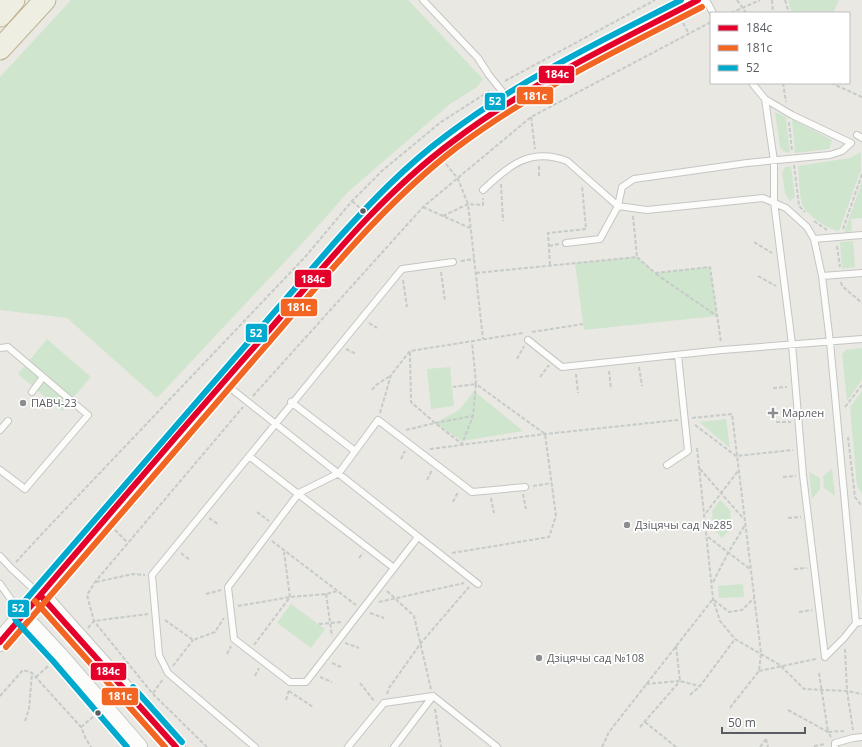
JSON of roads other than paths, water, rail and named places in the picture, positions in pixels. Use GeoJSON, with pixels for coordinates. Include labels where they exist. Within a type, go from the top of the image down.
{"type":"FeatureCollection","features":[{"type":"Feature","properties":{"kind":"highway"},"geometry":{"type":"LineString","coordinates":[[0,16],[14,0]]}},
{"type":"Feature","properties":{"kind":"highway"},"geometry":{"type":"LineString","coordinates":[[0,49],[45,0]]}},
{"type":"Feature","properties":{"kind":"main road"},"geometry":{"type":"LineString","coordinates":[[0,642],[223,382],[369,217],[400,185],[451,142],[510,101],[563,70],[698,0]]}},
{"type":"Feature","properties":{"kind":"main road"},"geometry":{"type":"LineString","coordinates":[[41,596],[176,747]]}},
{"type":"Feature","properties":{"kind":"main road"},"geometry":{"type":"LineString","coordinates":[[22,616],[138,747]]}},
{"type":"Feature","properties":{"kind":"lane"},"geometry":{"type":"LineString","coordinates":[[423,0],[478,58],[510,101]]}},
{"type":"Feature","properties":{"kind":"lane"},"geometry":{"type":"LineString","coordinates":[[706,0],[712,12]]}},
{"type":"Feature","properties":{"kind":"lane"},"geometry":{"type":"LineString","coordinates":[[566,244],[600,239],[618,206],[622,187],[634,179],[747,163],[830,155],[842,151],[851,143],[776,106],[765,99],[753,84]]}},
{"type":"Feature","properties":{"kind":"lane"},"geometry":{"type":"LineString","coordinates":[[483,190],[500,174],[519,161],[536,156],[558,158],[567,162],[582,174],[618,206],[646,210],[763,198],[774,202],[786,208],[807,227],[814,239],[822,276],[859,622],[824,657],[809,516],[803,475],[792,344],[774,202],[774,161],[765,99]]}},
{"type":"Feature","properties":{"kind":"lane"},"geometry":{"type":"LineString","coordinates":[[814,239],[862,235]]}},
{"type":"Feature","properties":{"kind":"lane"},"geometry":{"type":"LineString","coordinates":[[255,747],[168,673],[159,655],[152,575],[291,402],[402,268],[453,262]]}},
{"type":"Feature","properties":{"kind":"lane"},"geometry":{"type":"LineString","coordinates":[[822,276],[862,273]]}},
{"type":"Feature","properties":{"kind":"lane"},"geometry":{"type":"LineString","coordinates":[[528,340],[562,367],[722,350],[862,339]]}},
{"type":"Feature","properties":{"kind":"lane"},"geometry":{"type":"LineString","coordinates":[[0,348],[8,347],[88,415],[25,489],[0,470]]}},
{"type":"Feature","properties":{"kind":"lane"},"geometry":{"type":"LineString","coordinates":[[667,465],[688,451],[678,355]]}},
{"type":"Feature","properties":{"kind":"lane"},"geometry":{"type":"LineString","coordinates":[[32,392],[43,377]]}},
{"type":"Feature","properties":{"kind":"lane"},"geometry":{"type":"LineString","coordinates":[[223,382],[475,583]]}},
{"type":"Feature","properties":{"kind":"lane"},"geometry":{"type":"LineString","coordinates":[[291,402],[355,451]]}},
{"type":"Feature","properties":{"kind":"lane"},"geometry":{"type":"LineString","coordinates":[[418,537],[306,682],[290,682],[234,639],[228,587],[299,493],[339,473],[378,420],[472,492],[523,487]]}},
{"type":"Feature","properties":{"kind":"lane"},"geometry":{"type":"LineString","coordinates":[[0,430],[8,421]]}},
{"type":"Feature","properties":{"kind":"lane"},"geometry":{"type":"LineString","coordinates":[[249,456],[299,493],[394,568]]}},
{"type":"Feature","properties":{"kind":"lane"},"geometry":{"type":"LineString","coordinates":[[0,556],[41,596]]}},
{"type":"Feature","properties":{"kind":"lane"},"geometry":{"type":"LineString","coordinates":[[0,584],[22,616]]}},
{"type":"Feature","properties":{"kind":"lane"},"geometry":{"type":"LineString","coordinates":[[394,747],[433,696]]}},
{"type":"Feature","properties":{"kind":"lane"},"geometry":{"type":"LineString","coordinates":[[348,747],[382,706],[433,696],[497,747]]}},
{"type":"Feature","properties":{"kind":"lane"},"geometry":{"type":"LineString","coordinates":[[835,745],[854,738],[862,737]]}},
{"type":"Feature","properties":{"kind":"place","name":"ПАВЧ-23"},"geometry":{"type":"Point","coordinates":[23,403]}},
{"type":"Feature","properties":{"kind":"place","name":"Марлен"},"geometry":{"type":"Point","coordinates":[773,413]}},
{"type":"Feature","properties":{"kind":"place","name":"Дзіцячы сад №285"},"geometry":{"type":"Point","coordinates":[627,525]}},
{"type":"Feature","properties":{"kind":"place","name":"Дзіцячы сад №108"},"geometry":{"type":"Point","coordinates":[539,658]}}]}
